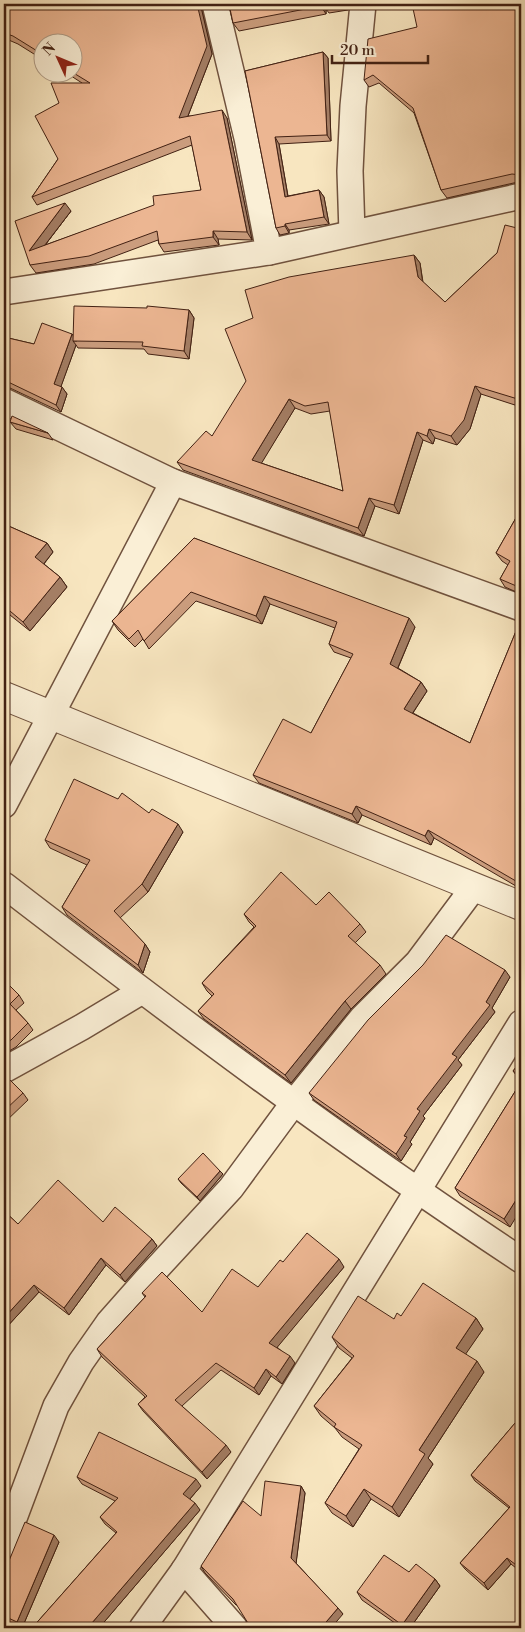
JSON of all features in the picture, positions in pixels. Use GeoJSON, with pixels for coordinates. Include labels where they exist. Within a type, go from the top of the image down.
{"type":"FeatureCollection","features":[{"type":"Feature","properties":{"kind":"street"},"geometry":{"type":"LineString","coordinates":[[215,4],[246,138],[269,252]]}},
{"type":"Feature","properties":{"kind":"street"},"geometry":{"type":"LineString","coordinates":[[352,233],[350,171],[352,115],[363,4]]}},
{"type":"Feature","properties":{"kind":"street"},"geometry":{"type":"LineString","coordinates":[[4,292],[269,252],[521,196]]}},
{"type":"Feature","properties":{"kind":"street"},"geometry":{"type":"LineString","coordinates":[[4,401],[173,482],[521,608]]}},
{"type":"Feature","properties":{"kind":"street"},"geometry":{"type":"LineString","coordinates":[[4,806],[173,482]]}},
{"type":"Feature","properties":{"kind":"street"},"geometry":{"type":"LineString","coordinates":[[4,696],[521,906]]}},
{"type":"Feature","properties":{"kind":"street"},"geometry":{"type":"LineString","coordinates":[[4,885],[142,991],[417,1191],[521,1260]]}},
{"type":"Feature","properties":{"kind":"street"},"geometry":{"type":"LineString","coordinates":[[4,1545],[56,1406],[81,1362],[109,1322],[146,1279],[231,1188],[295,1101],[362,1018],[418,962],[474,887]]}},
{"type":"Feature","properties":{"kind":"street"},"geometry":{"type":"LineString","coordinates":[[4,1070],[74,1032],[142,991]]}},
{"type":"Feature","properties":{"kind":"street"},"geometry":{"type":"LineString","coordinates":[[142,1628],[184,1570],[521,1023]]}},
{"type":"Feature","properties":{"kind":"street"},"geometry":{"type":"LineString","coordinates":[[184,1570],[234,1628]]}},
{"type":"Feature","properties":{"kind":"building"},"geometry":{"type":"Polygon","coordinates":[[[4,4],[197,4],[207,46],[179,118],[222,110],[247,232],[213,231],[213,237],[159,244],[157,231],[89,256],[30,265],[15,221],[65,203],[29,251],[154,205],[153,196],[201,190],[190,136],[32,197],[58,159],[35,116],[59,103],[51,83],[90,83],[82,78],[82,32],[32,32],[32,48],[13,36],[4,33],[4,4]]]}},
{"type":"Feature","properties":{"kind":"building"},"geometry":{"type":"Polygon","coordinates":[[[229,4],[321,4],[321,6],[233,23],[229,4]]]}},
{"type":"Feature","properties":{"kind":"building"},"geometry":{"type":"Polygon","coordinates":[[[412,4],[521,4],[521,175],[512,174],[441,190],[413,108],[373,75],[364,80],[368,39],[417,27],[412,4]]]}},
{"type":"Feature","properties":{"kind":"building"},"geometry":{"type":"Polygon","coordinates":[[[323,52],[327,135],[275,137],[285,197],[319,190],[324,217],[285,224],[285,226],[276,228],[245,71],[323,52]]]}},
{"type":"Feature","properties":{"kind":"building"},"geometry":{"type":"Polygon","coordinates":[[[505,225],[521,229],[521,400],[475,386],[464,420],[451,436],[429,429],[427,436],[417,432],[394,505],[369,498],[358,528],[177,462],[206,431],[212,436],[246,381],[225,329],[253,318],[245,290],[289,277],[414,255],[418,277],[445,302],[497,253],[505,225]],[[289,399],[252,460],[343,491],[328,402],[305,406],[289,399]]]}},
{"type":"Feature","properties":{"kind":"building"},"geometry":{"type":"Polygon","coordinates":[[[74,306],[147,308],[147,306],[189,310],[184,351],[142,346],[143,342],[73,341],[74,306]]]}},
{"type":"Feature","properties":{"kind":"building"},"geometry":{"type":"Polygon","coordinates":[[[42,323],[72,334],[54,384],[62,387],[56,405],[4,380],[4,337],[34,344],[42,323]]]}},
{"type":"Feature","properties":{"kind":"building"},"geometry":{"type":"Polygon","coordinates":[[[12,416],[48,433],[10,422],[12,416]]]}},
{"type":"Feature","properties":{"kind":"building"},"geometry":{"type":"Polygon","coordinates":[[[521,509],[521,588],[500,579],[510,561],[496,553],[521,509]]]}},
{"type":"Feature","properties":{"kind":"building"},"geometry":{"type":"Polygon","coordinates":[[[4,524],[47,543],[35,557],[60,577],[23,622],[4,606],[4,524]]]}},
{"type":"Feature","properties":{"kind":"building"},"geometry":{"type":"Polygon","coordinates":[[[194,538],[409,618],[390,664],[421,682],[404,709],[470,743],[521,619],[521,884],[428,830],[425,836],[356,806],[352,814],[253,775],[283,719],[311,733],[353,654],[329,644],[337,622],[264,596],[256,616],[191,592],[144,641],[138,630],[129,639],[112,621],[194,538]]]}},
{"type":"Feature","properties":{"kind":"building"},"geometry":{"type":"Polygon","coordinates":[[[74,779],[118,799],[122,793],[149,813],[152,809],[178,824],[142,884],[114,911],[145,944],[138,965],[62,907],[90,860],[45,840],[74,779]]]}},
{"type":"Feature","properties":{"kind":"building"},"geometry":{"type":"Polygon","coordinates":[[[281,872],[316,905],[329,892],[360,924],[348,936],[380,965],[345,1001],[285,1075],[198,1011],[214,994],[202,983],[256,926],[244,914],[281,872]]]}},
{"type":"Feature","properties":{"kind":"building"},"geometry":{"type":"Polygon","coordinates":[[[446,935],[505,970],[486,1002],[490,1005],[452,1054],[457,1057],[417,1109],[420,1111],[404,1136],[407,1137],[396,1154],[309,1093],[368,1020],[423,965],[446,935]]]}},
{"type":"Feature","properties":{"kind":"building"},"geometry":{"type":"Polygon","coordinates":[[[4,980],[19,995],[10,1004],[28,1023],[11,1040],[4,1044],[4,980]]]}},
{"type":"Feature","properties":{"kind":"building"},"geometry":{"type":"Polygon","coordinates":[[[521,1061],[521,1077],[513,1071],[521,1061]]]}},
{"type":"Feature","properties":{"kind":"building"},"geometry":{"type":"Polygon","coordinates":[[[4,1076],[23,1093],[4,1111],[4,1076]]]}},
{"type":"Feature","properties":{"kind":"building"},"geometry":{"type":"Polygon","coordinates":[[[521,1082],[521,1192],[504,1219],[455,1188],[521,1082]]]}},
{"type":"Feature","properties":{"kind":"building"},"geometry":{"type":"Polygon","coordinates":[[[203,1153],[220,1171],[197,1197],[178,1179],[203,1153]]]}},
{"type":"Feature","properties":{"kind":"building"},"geometry":{"type":"Polygon","coordinates":[[[58,1180],[103,1222],[115,1207],[152,1239],[120,1275],[101,1258],[64,1308],[34,1285],[4,1318],[4,1211],[18,1224],[58,1180]]]}},
{"type":"Feature","properties":{"kind":"building"},"geometry":{"type":"Polygon","coordinates":[[[307,1233],[339,1259],[269,1343],[290,1356],[276,1377],[266,1369],[254,1388],[216,1363],[175,1400],[226,1445],[202,1472],[138,1404],[147,1396],[97,1349],[146,1296],[142,1293],[162,1272],[202,1312],[232,1269],[258,1287],[280,1260],[283,1262],[307,1233]]]}},
{"type":"Feature","properties":{"kind":"building"},"geometry":{"type":"Polygon","coordinates":[[[423,1283],[476,1318],[456,1348],[477,1361],[419,1450],[425,1454],[392,1507],[364,1489],[346,1516],[325,1503],[362,1445],[334,1427],[336,1424],[314,1406],[354,1356],[332,1337],[358,1296],[394,1319],[397,1313],[401,1316],[423,1283]]]}},
{"type":"Feature","properties":{"kind":"building"},"geometry":{"type":"Polygon","coordinates":[[[521,1416],[521,1565],[520,1568],[507,1558],[484,1583],[460,1563],[510,1507],[471,1475],[521,1416]]]}},
{"type":"Feature","properties":{"kind":"building"},"geometry":{"type":"Polygon","coordinates":[[[99,1432],[196,1479],[183,1494],[195,1503],[91,1624],[97,1628],[32,1628],[117,1532],[100,1517],[118,1498],[77,1477],[99,1432]]]}},
{"type":"Feature","properties":{"kind":"building"},"geometry":{"type":"Polygon","coordinates":[[[265,1481],[301,1486],[291,1558],[338,1608],[321,1628],[251,1628],[233,1599],[201,1566],[243,1501],[261,1516],[265,1481]]]}},
{"type":"Feature","properties":{"kind":"building"},"geometry":{"type":"Polygon","coordinates":[[[25,1522],[54,1535],[17,1622],[4,1616],[4,1573],[25,1522]]]}},
{"type":"Feature","properties":{"kind":"building"},"geometry":{"type":"Polygon","coordinates":[[[384,1555],[409,1572],[416,1564],[435,1579],[402,1625],[357,1592],[384,1555]]]}}]}
